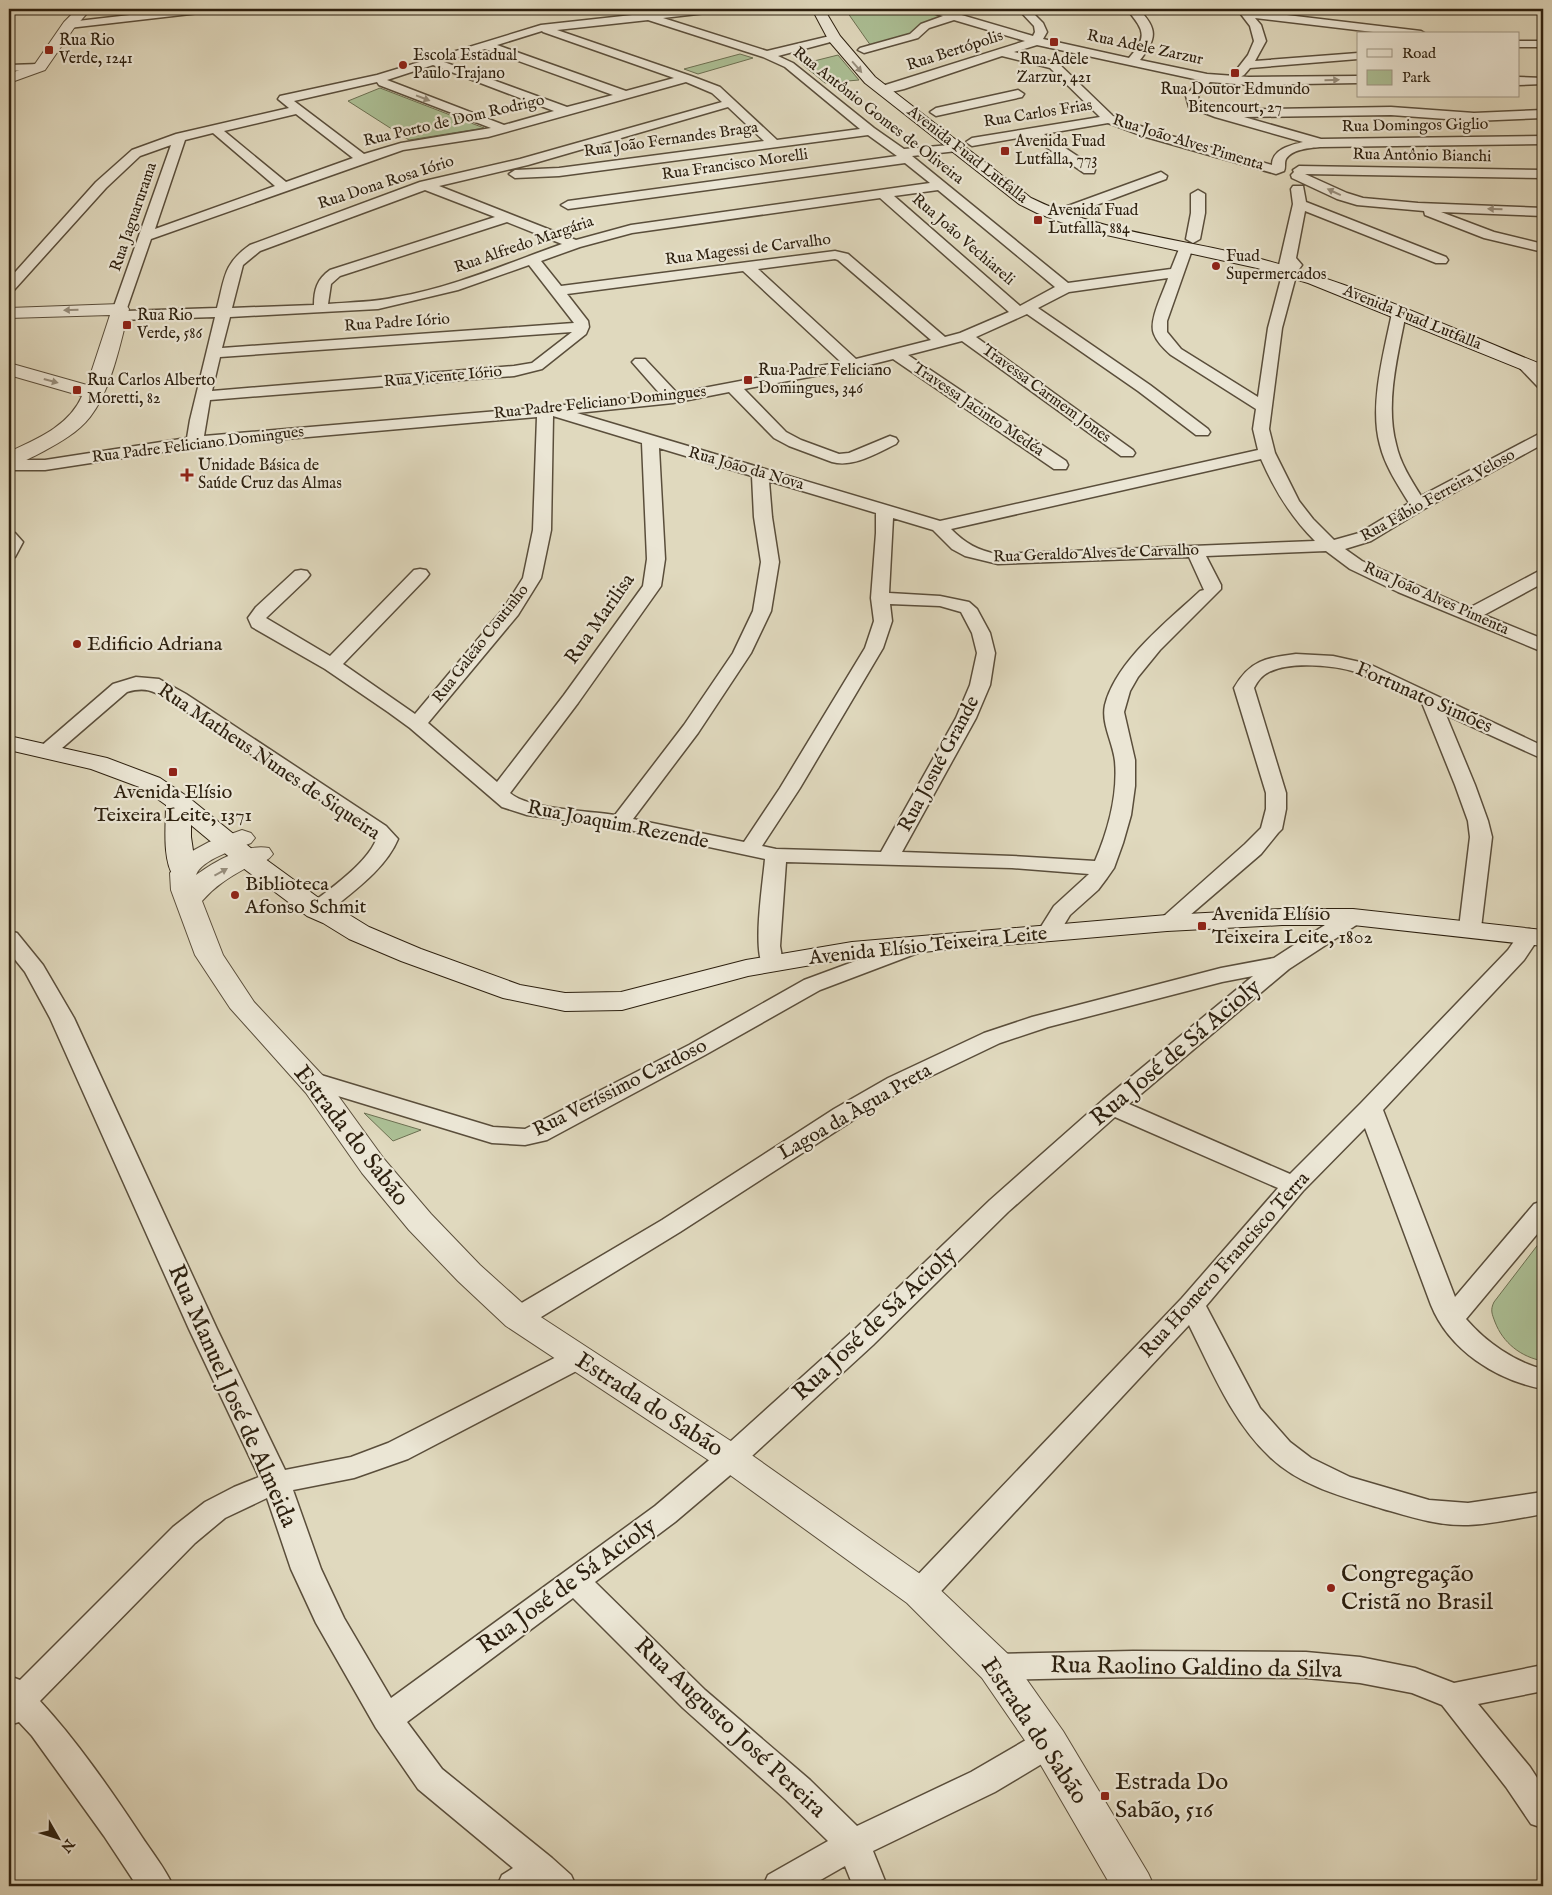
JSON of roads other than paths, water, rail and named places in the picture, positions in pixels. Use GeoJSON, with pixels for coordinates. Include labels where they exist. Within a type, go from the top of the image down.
{"type":"FeatureCollection","features":[{"type":"Feature","properties":{"kind":"main road"},"geometry":{"type":"LineString","coordinates":[[9,79],[40,67],[69,25],[84,9]]}},
{"type":"Feature","properties":{"kind":"main road","name":"Avenida Fuad Lutfalla"},"geometry":{"type":"LineString","coordinates":[[818,9],[834,38],[860,70],[885,82],[900,86],[936,112],[964,144],[1025,201],[1043,210],[1085,225],[1189,243],[1337,273],[1543,359]]}},
{"type":"Feature","properties":{"kind":"main road"},"geometry":{"type":"LineString","coordinates":[[1480,9],[1543,10]]}},
{"type":"Feature","properties":{"kind":"main road"},"geometry":{"type":"LineString","coordinates":[[860,45],[875,62]]}},
{"type":"Feature","properties":{"kind":"main road","name":"Avenida Fuad Lutfalla"},"geometry":{"type":"LineString","coordinates":[[885,82],[964,144],[1046,199],[1070,210],[1098,219],[1189,243]]}},
{"type":"Feature","properties":{"kind":"main road","name":"Avenida Fuad Lutfalla"},"geometry":{"type":"LineString","coordinates":[[1290,265],[1343,290],[1543,372]]}},
{"type":"Feature","properties":{"kind":"main road"},"geometry":{"type":"LineString","coordinates":[[9,313],[119,312],[87,408],[74,423],[51,439],[9,460]]}},
{"type":"Feature","properties":{"kind":"main road"},"geometry":{"type":"LineString","coordinates":[[9,369],[93,393]]}},
{"type":"Feature","properties":{"kind":"main road","name":"Avenida Elísio Teixeira Leite"},"geometry":{"type":"LineString","coordinates":[[9,743],[52,746],[104,754],[167,780],[186,792],[245,848]]}},
{"type":"Feature","properties":{"kind":"main road","name":"Avenida Elísio Teixeira Leite"},"geometry":{"type":"LineString","coordinates":[[52,746],[121,770],[151,783],[245,848],[325,910],[359,933],[411,955],[513,992],[565,1002],[622,1001],[691,981],[772,963],[852,950],[915,946],[1167,922],[1282,917],[1353,917],[1470,928],[1536,937]]}},
{"type":"Feature","properties":{"kind":"main road","name":"Estrada do Sabão"},"geometry":{"type":"LineString","coordinates":[[179,802],[178,837],[186,885],[209,955],[244,1008],[310,1080],[373,1166],[420,1222],[518,1318],[731,1458],[920,1593],[996,1667],[1049,1743],[1133,1886]]}},
{"type":"Feature","properties":{"kind":"main road"},"geometry":{"type":"LineString","coordinates":[[186,885],[206,880],[245,848]]}},
{"type":"Feature","properties":{"kind":"street"},"geometry":{"type":"LineString","coordinates":[[69,25],[208,9]]}},
{"type":"Feature","properties":{"kind":"street"},"geometry":{"type":"LineString","coordinates":[[362,159],[284,99],[380,78],[434,62],[484,44],[541,28],[715,9]]}},
{"type":"Feature","properties":{"kind":"street","name":"Rua Adele Zarzur"},"geometry":{"type":"LineString","coordinates":[[930,9],[1036,40],[1208,78],[1231,81],[1357,79]]}},
{"type":"Feature","properties":{"kind":"street"},"geometry":{"type":"LineString","coordinates":[[1023,9],[1039,25],[1042,32],[1036,40]]}},
{"type":"Feature","properties":{"kind":"street"},"geometry":{"type":"LineString","coordinates":[[1132,9],[1148,27],[1149,36],[1147,44],[1132,62]]}},
{"type":"Feature","properties":{"kind":"street"},"geometry":{"type":"LineString","coordinates":[[1244,11],[1400,32]]}},
{"type":"Feature","properties":{"kind":"street"},"geometry":{"type":"LineString","coordinates":[[1231,81],[1248,65],[1260,41],[1255,25],[1244,11]]}},
{"type":"Feature","properties":{"kind":"street"},"geometry":{"type":"LineString","coordinates":[[1356,13],[1378,30]]}},
{"type":"Feature","properties":{"kind":"street","name":"Rua Antônio Gomes de Oliveira"},"geometry":{"type":"LineString","coordinates":[[647,16],[767,56],[794,68],[1065,288]]}},
{"type":"Feature","properties":{"kind":"street"},"geometry":{"type":"LineString","coordinates":[[860,45],[914,36],[925,26],[954,16]]}},
{"type":"Feature","properties":{"kind":"street"},"geometry":{"type":"LineString","coordinates":[[541,28],[687,78],[716,90],[773,143]]}},
{"type":"Feature","properties":{"kind":"street"},"geometry":{"type":"LineString","coordinates":[[1522,44],[1530,38],[1543,36]]}},
{"type":"Feature","properties":{"kind":"street"},"geometry":{"type":"LineString","coordinates":[[767,56],[834,38]]}},
{"type":"Feature","properties":{"kind":"street","name":"Rua Bertópolis"},"geometry":{"type":"LineString","coordinates":[[900,86],[1003,53],[1036,40]]}},
{"type":"Feature","properties":{"kind":"street"},"geometry":{"type":"LineString","coordinates":[[484,44],[625,95]]}},
{"type":"Feature","properties":{"kind":"street"},"geometry":{"type":"LineString","coordinates":[[1522,44],[1543,44]]}},
{"type":"Feature","properties":{"kind":"street","name":"Rua João Alves Pimenta"},"geometry":{"type":"LineString","coordinates":[[1003,53],[1054,65],[1108,120],[1194,148],[1277,170],[1292,186],[1300,201],[1290,265],[1275,328],[1261,429],[1267,453],[1279,481],[1291,502],[1307,523],[1330,546],[1356,565],[1376,576],[1543,646]]}},
{"type":"Feature","properties":{"kind":"street"},"geometry":{"type":"LineString","coordinates":[[1248,65],[1357,56]]}},
{"type":"Feature","properties":{"kind":"street"},"geometry":{"type":"LineString","coordinates":[[434,62],[566,111]]}},
{"type":"Feature","properties":{"kind":"street"},"geometry":{"type":"LineString","coordinates":[[9,68],[40,67]]}},
{"type":"Feature","properties":{"kind":"street"},"geometry":{"type":"LineString","coordinates":[[380,78],[383,82],[504,128]]}},
{"type":"Feature","properties":{"kind":"street","name":"Rua Porto de Dom Rodrigo"},"geometry":{"type":"LineString","coordinates":[[147,236],[362,159],[401,147],[471,137],[687,78]]}},
{"type":"Feature","properties":{"kind":"street"},"geometry":{"type":"LineString","coordinates":[[1208,78],[1192,96],[1191,101],[1199,107],[1320,143]]}},
{"type":"Feature","properties":{"kind":"street"},"geometry":{"type":"LineString","coordinates":[[1520,81],[1543,81]]}},
{"type":"Feature","properties":{"kind":"street"},"geometry":{"type":"LineString","coordinates":[[936,112],[1018,94]]}},
{"type":"Feature","properties":{"kind":"street","name":"Rua Dona Rosa Iório"},"geometry":{"type":"LineString","coordinates":[[196,442],[198,420],[236,265],[241,258],[255,248],[426,185],[524,162],[730,103]]}},
{"type":"Feature","properties":{"kind":"street"},"geometry":{"type":"LineString","coordinates":[[9,287],[127,160],[146,148],[180,137],[298,110]]}},
{"type":"Feature","properties":{"kind":"street","name":"Rua Domingos Giglio"},"geometry":{"type":"LineString","coordinates":[[1219,114],[1391,111],[1474,117],[1543,114]]}},
{"type":"Feature","properties":{"kind":"street","name":"Rua Carlos Frias"},"geometry":{"type":"LineString","coordinates":[[904,156],[1108,120]]}},
{"type":"Feature","properties":{"kind":"street"},"geometry":{"type":"LineString","coordinates":[[215,129],[284,187]]}},
{"type":"Feature","properties":{"kind":"street","name":"Rua João Fernandes Braga"},"geometry":{"type":"LineString","coordinates":[[477,173],[559,172],[870,131]]}},
{"type":"Feature","properties":{"kind":"street"},"geometry":{"type":"LineString","coordinates":[[1033,132],[1089,170]]}},
{"type":"Feature","properties":{"kind":"street","name":"Rua Jaguarurama"},"geometry":{"type":"LineString","coordinates":[[119,312],[180,137]]}},
{"type":"Feature","properties":{"kind":"street","name":"Rua Domingos Giglio"},"geometry":{"type":"LineString","coordinates":[[1288,151],[1320,143],[1543,140]]}},
{"type":"Feature","properties":{"kind":"street"},"geometry":{"type":"LineString","coordinates":[[1288,151],[1280,159],[1277,170],[1296,172],[1350,199],[1374,204],[1418,207],[1543,212]]}},
{"type":"Feature","properties":{"kind":"street"},"geometry":{"type":"LineString","coordinates":[[1288,151],[1290,163],[1296,172],[1300,201],[1441,260]]}},
{"type":"Feature","properties":{"kind":"street","name":"Rua Francisco Morelli"},"geometry":{"type":"LineString","coordinates":[[568,206],[904,156]]}},
{"type":"Feature","properties":{"kind":"street","name":"Rua Antônio Bianchi"},"geometry":{"type":"LineString","coordinates":[[1296,172],[1543,174]]}},
{"type":"Feature","properties":{"kind":"street"},"geometry":{"type":"LineString","coordinates":[[1070,210],[1161,176]]}},
{"type":"Feature","properties":{"kind":"street"},"geometry":{"type":"LineString","coordinates":[[426,185],[575,244]]}},
{"type":"Feature","properties":{"kind":"street","name":"Rua Alfredo Margária"},"geometry":{"type":"LineString","coordinates":[[119,312],[224,312],[378,305],[423,297],[575,244],[631,229],[939,186]]}},
{"type":"Feature","properties":{"kind":"street","name":"Rua João Vechiareli"},"geometry":{"type":"LineString","coordinates":[[883,194],[1024,310],[1144,388],[1202,432]]}},
{"type":"Feature","properties":{"kind":"street"},"geometry":{"type":"LineString","coordinates":[[1198,194],[1198,213],[1160,321],[1160,332],[1166,342],[1176,352],[1264,407]]}},
{"type":"Feature","properties":{"kind":"street"},"geometry":{"type":"LineString","coordinates":[[630,197],[661,225]]}},
{"type":"Feature","properties":{"kind":"street"},"geometry":{"type":"LineString","coordinates":[[1418,207],[1489,235],[1543,248]]}},
{"type":"Feature","properties":{"kind":"street"},"geometry":{"type":"LineString","coordinates":[[321,309],[322,283],[326,278],[335,273],[510,217]]}},
{"type":"Feature","properties":{"kind":"street","name":"Rua Magessi de Carvalho"},"geometry":{"type":"LineString","coordinates":[[558,291],[829,255],[840,256],[942,342]]}},
{"type":"Feature","properties":{"kind":"street"},"geometry":{"type":"LineString","coordinates":[[533,260],[581,321],[582,327]]}},
{"type":"Feature","properties":{"kind":"street"},"geometry":{"type":"LineString","coordinates":[[746,266],[853,364]]}},
{"type":"Feature","properties":{"kind":"street","name":"Rua Padre Feliciano Domingues"},"geometry":{"type":"LineString","coordinates":[[9,466],[45,465],[196,442],[549,411],[673,398],[853,364],[966,336],[1024,310],[1065,288],[1177,272]]}},
{"type":"Feature","properties":{"kind":"street"},"geometry":{"type":"LineString","coordinates":[[1400,313],[1391,357],[1385,417],[1387,443],[1399,474],[1418,505]]}},
{"type":"Feature","properties":{"kind":"street","name":"Rua Padre Iório"},"geometry":{"type":"LineString","coordinates":[[213,354],[582,327]]}},
{"type":"Feature","properties":{"kind":"street","name":"Rua Vicente Iório"},"geometry":{"type":"LineString","coordinates":[[204,396],[527,370],[553,356],[579,334],[582,327]]}},
{"type":"Feature","properties":{"kind":"street","name":"Travessa Carmem Jones"},"geometry":{"type":"LineString","coordinates":[[966,336],[1127,453]]}},
{"type":"Feature","properties":{"kind":"street","name":"Travessa Jacinto Medéa"},"geometry":{"type":"LineString","coordinates":[[896,354],[1060,465]]}},
{"type":"Feature","properties":{"kind":"street"},"geometry":{"type":"LineString","coordinates":[[640,362],[673,398]]}},
{"type":"Feature","properties":{"kind":"street","name":"Avenida Fuad Lutfalla"},"geometry":{"type":"LineString","coordinates":[[1524,364],[1543,384]]}},
{"type":"Feature","properties":{"kind":"street"},"geometry":{"type":"LineString","coordinates":[[733,387],[780,435],[795,443],[838,459],[853,457],[890,441]]}},
{"type":"Feature","properties":{"kind":"street","name":"Rua João da Nova"},"geometry":{"type":"LineString","coordinates":[[549,411],[939,526]]}},
{"type":"Feature","properties":{"kind":"street","name":"Rua Galeão Coutinho"},"geometry":{"type":"LineString","coordinates":[[418,724],[512,611],[532,578],[542,530],[549,411]]}},
{"type":"Feature","properties":{"kind":"street","name":"Rua Fábio Ferreira Veloso"},"geometry":{"type":"LineString","coordinates":[[1330,546],[1357,541],[1418,505],[1543,438]]}},
{"type":"Feature","properties":{"kind":"street","name":"Rua Marilisa"},"geometry":{"type":"LineString","coordinates":[[498,795],[571,699],[652,586],[656,559],[650,441]]}},
{"type":"Feature","properties":{"kind":"street"},"geometry":{"type":"LineString","coordinates":[[939,526],[1267,453]]}},
{"type":"Feature","properties":{"kind":"street"},"geometry":{"type":"LineString","coordinates":[[620,822],[707,706],[742,653],[762,611],[770,562],[763,517],[760,473]]}},
{"type":"Feature","properties":{"kind":"street"},"geometry":{"type":"LineString","coordinates":[[749,850],[790,788],[874,648],[882,621],[880,598],[885,533],[884,509]]}},
{"type":"Feature","properties":{"kind":"street","name":"Rua Geraldo Alves de Carvalho"},"geometry":{"type":"LineString","coordinates":[[939,526],[959,547],[973,554],[998,559],[1330,546]]}},
{"type":"Feature","properties":{"kind":"street"},"geometry":{"type":"LineString","coordinates":[[9,537],[14,542],[9,553]]}},
{"type":"Feature","properties":{"kind":"street"},"geometry":{"type":"LineString","coordinates":[[1048,933],[1062,912],[1090,886],[1103,868],[1119,820],[1125,785],[1125,761],[1115,720],[1114,706],[1118,695],[1137,665],[1209,592],[1212,585],[1195,551]]}},
{"type":"Feature","properties":{"kind":"street"},"geometry":{"type":"LineString","coordinates":[[332,665],[420,574]]}},
{"type":"Feature","properties":{"kind":"street","name":"Rua Joaquim Rezende"},"geometry":{"type":"LineString","coordinates":[[301,575],[262,611],[257,621],[267,629],[332,665],[418,724],[509,803],[527,809],[620,822],[776,855],[1012,862],[1103,868]]}},
{"type":"Feature","properties":{"kind":"street"},"geometry":{"type":"LineString","coordinates":[[1470,615],[1543,576]]}},
{"type":"Feature","properties":{"kind":"street","name":"Rua Josué Grande"},"geometry":{"type":"LineString","coordinates":[[880,598],[940,601],[963,606],[968,609],[981,633],[986,653],[980,685],[966,718],[888,859]]}},
{"type":"Feature","properties":{"kind":"street","name":"Fortunato Simões"},"geometry":{"type":"LineString","coordinates":[[1167,922],[1253,849],[1271,829],[1276,809],[1276,793],[1244,688],[1246,680],[1254,672],[1274,664],[1305,660],[1328,660],[1362,668],[1543,753]]}},
{"type":"Feature","properties":{"kind":"street","name":"Rua Matheus Nunes de Siqueira"},"geometry":{"type":"LineString","coordinates":[[52,746],[113,692],[123,686],[139,682],[152,683],[179,698],[379,830],[387,839],[386,845],[379,854],[325,910]]}},
{"type":"Feature","properties":{"kind":"street"},"geometry":{"type":"LineString","coordinates":[[1430,700],[1468,794],[1478,821],[1481,837],[1470,928]]}},
{"type":"Feature","properties":{"kind":"street"},"geometry":{"type":"LineString","coordinates":[[772,963],[769,946],[769,928],[776,855]]}},
{"type":"Feature","properties":{"kind":"street","name":"Rua José de Sá Acioly"},"geometry":{"type":"LineString","coordinates":[[388,1719],[666,1514],[731,1458],[863,1338],[999,1206],[1112,1106],[1281,964],[1353,917]]}},
{"type":"Feature","properties":{"kind":"street","name":"Rua Homero Francisco Terra"},"geometry":{"type":"LineString","coordinates":[[920,1593],[1192,1305],[1294,1185],[1370,1109],[1516,955],[1536,937]]}},
{"type":"Feature","properties":{"kind":"street","name":"Rua Manuel José de Almeida"},"geometry":{"type":"LineString","coordinates":[[9,938],[34,970],[62,1018],[203,1329],[276,1483],[306,1569],[335,1630],[388,1719],[430,1779],[538,1881]]}},
{"type":"Feature","properties":{"kind":"street","name":"Rua Veríssimo Cardoso"},"geometry":{"type":"LineString","coordinates":[[310,1080],[492,1135],[525,1137],[538,1134],[680,1059],[812,984],[915,946]]}},
{"type":"Feature","properties":{"kind":"street","name":"Lagoa da Àgua Preta"},"geometry":{"type":"LineString","coordinates":[[518,1318],[671,1226],[896,1083],[992,1038],[1040,1022],[1221,975],[1281,964]]}},
{"type":"Feature","properties":{"kind":"street"},"geometry":{"type":"LineString","coordinates":[[1112,1106],[1294,1185]]}},
{"type":"Feature","properties":{"kind":"street"},"geometry":{"type":"LineString","coordinates":[[1370,1109],[1420,1244],[1451,1319],[1477,1345],[1509,1367],[1528,1376],[1543,1379]]}},
{"type":"Feature","properties":{"kind":"street"},"geometry":{"type":"LineString","coordinates":[[1451,1319],[1543,1210]]}},
{"type":"Feature","properties":{"kind":"street"},"geometry":{"type":"LineString","coordinates":[[1192,1305],[1236,1392],[1250,1415],[1280,1450],[1301,1466],[1341,1485],[1429,1511],[1468,1514],[1543,1503]]}},
{"type":"Feature","properties":{"kind":"street"},"geometry":{"type":"LineString","coordinates":[[156,1886],[116,1826],[43,1726],[12,1700],[184,1535],[214,1510],[244,1495],[276,1483],[354,1467],[398,1451],[578,1358]]}},
{"type":"Feature","properties":{"kind":"street","name":"Rua Augusto José Pereira"},"geometry":{"type":"LineString","coordinates":[[575,1581],[694,1699],[798,1790],[853,1844],[870,1886]]}},
{"type":"Feature","properties":{"kind":"street","name":"Rua Raolino Galdino da Silva"},"geometry":{"type":"LineString","coordinates":[[996,1667],[1132,1664],[1306,1665],[1360,1670],[1415,1681],[1453,1696],[1518,1777],[1543,1814]]}},
{"type":"Feature","properties":{"kind":"street"},"geometry":{"type":"LineString","coordinates":[[1453,1696],[1543,1678]]}},
{"type":"Feature","properties":{"kind":"street"},"geometry":{"type":"LineString","coordinates":[[780,1886],[853,1844],[983,1782],[1049,1743]]}},
{"type":"Feature","properties":{"kind":"place","name":"Rua Adele Zarzur, 421"},"geometry":{"type":"Point","coordinates":[1054,42]}},
{"type":"Feature","properties":{"kind":"place","name":"Rua Rio Verde, 1241"},"geometry":{"type":"Point","coordinates":[49,50]}},
{"type":"Feature","properties":{"kind":"place","name":"Escola Estadual Paulo Trajano"},"geometry":{"type":"Point","coordinates":[403,65]}},
{"type":"Feature","properties":{"kind":"place","name":"Rua Doutor Edmundo Bitencourt, 27"},"geometry":{"type":"Point","coordinates":[1235,73]}},
{"type":"Feature","properties":{"kind":"place","name":"Avenida Fuad Lutfalla, 773"},"geometry":{"type":"Point","coordinates":[1005,151]}},
{"type":"Feature","properties":{"kind":"place","name":"Avenida Fuad Lutfalla, 884"},"geometry":{"type":"Point","coordinates":[1038,220]}},
{"type":"Feature","properties":{"kind":"place","name":"Fuad Supermercados"},"geometry":{"type":"Point","coordinates":[1216,266]}},
{"type":"Feature","properties":{"kind":"place","name":"Rua Rio Verde, 586"},"geometry":{"type":"Point","coordinates":[127,325]}},
{"type":"Feature","properties":{"kind":"place","name":"Rua Padre Feliciano Domingues, 346"},"geometry":{"type":"Point","coordinates":[748,380]}},
{"type":"Feature","properties":{"kind":"place","name":"Rua Carlos Alberto Moretti, 82"},"geometry":{"type":"Point","coordinates":[77,390]}},
{"type":"Feature","properties":{"kind":"place","name":"Unidade Básica de Saúde Cruz das Almas"},"geometry":{"type":"Point","coordinates":[187,475]}},
{"type":"Feature","properties":{"kind":"place","name":"Edificio Adriana"},"geometry":{"type":"Point","coordinates":[77,644]}},
{"type":"Feature","properties":{"kind":"place","name":"Avenida Elísio Teixeira Leite, 1371"},"geometry":{"type":"Point","coordinates":[173,772]}},
{"type":"Feature","properties":{"kind":"place","name":"Biblioteca Afonso Schmit"},"geometry":{"type":"Point","coordinates":[235,895]}},
{"type":"Feature","properties":{"kind":"place","name":"Avenida Elísio Teixeira Leite, 1802"},"geometry":{"type":"Point","coordinates":[1202,926]}},
{"type":"Feature","properties":{"kind":"place","name":"Congregação Cristã no Brasil"},"geometry":{"type":"Point","coordinates":[1331,1588]}},
{"type":"Feature","properties":{"kind":"place","name":"Estrada Do Sabão, 516"},"geometry":{"type":"Point","coordinates":[1105,1796]}}]}
